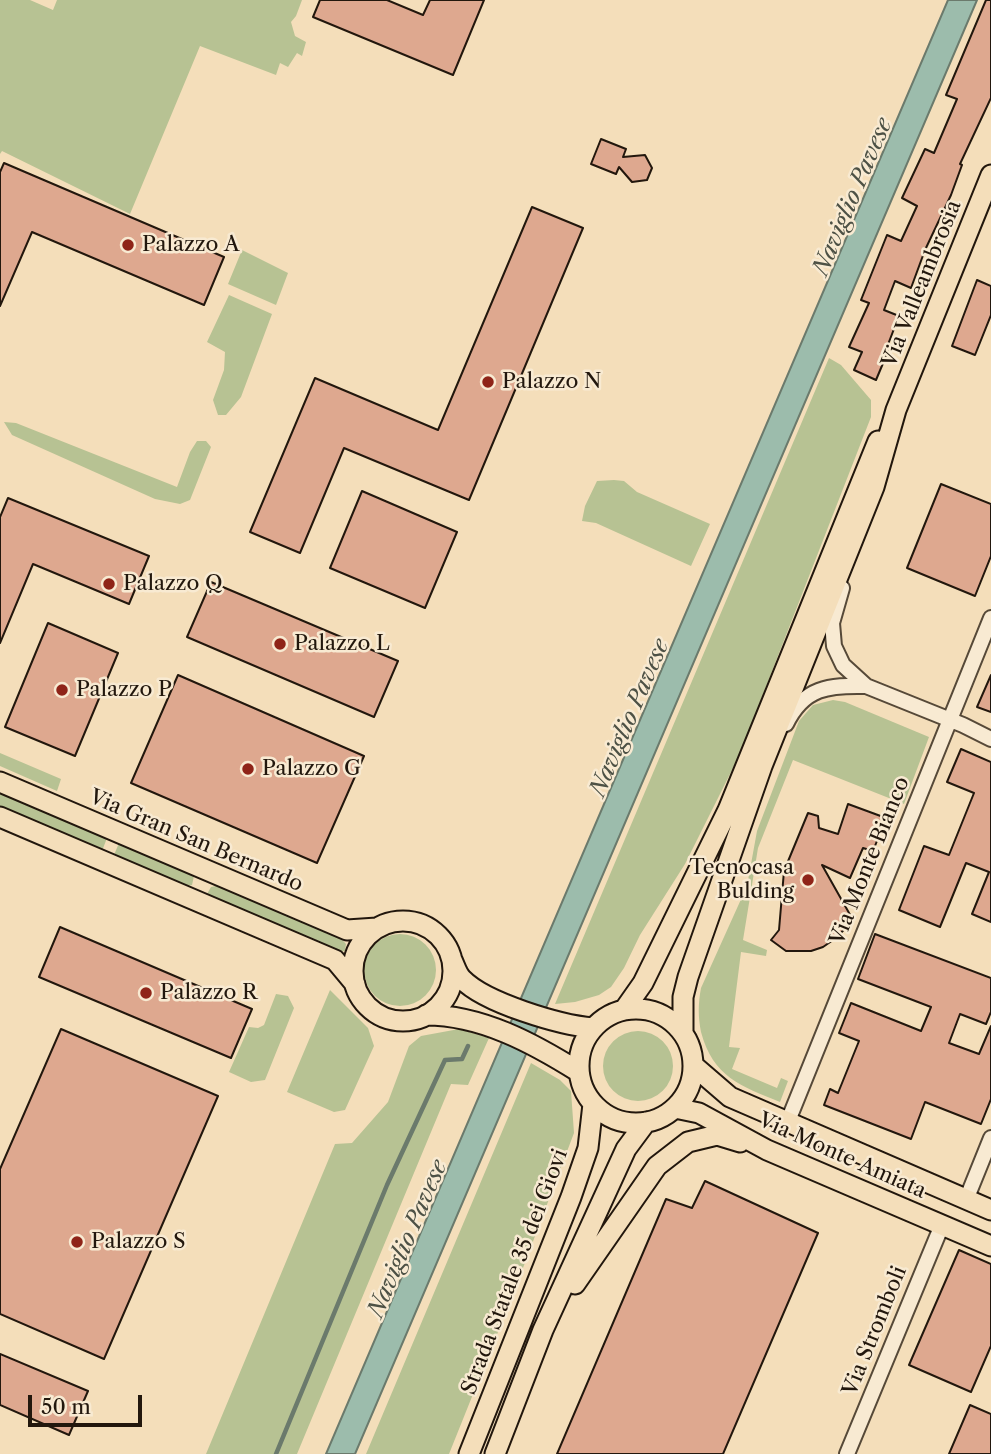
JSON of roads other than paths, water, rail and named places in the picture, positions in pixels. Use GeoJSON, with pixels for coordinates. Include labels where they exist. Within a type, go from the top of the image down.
{"type":"FeatureCollection","features":[{"type":"Feature","properties":{"kind":"main road","name":"Via Valleambrosia"},"geometry":{"type":"LineString","coordinates":[[896,410],[991,175]]}},
{"type":"Feature","properties":{"kind":"main road"},"geometry":{"type":"LineString","coordinates":[[683,1032],[682,1005],[688,977],[751,798],[874,487],[896,410]]}},
{"type":"Feature","properties":{"kind":"main road"},"geometry":{"type":"LineString","coordinates":[[624,1010],[643,983],[728,810],[867,465],[896,410]]}},
{"type":"Feature","properties":{"kind":"main road","name":"Via Gran San Bernardo"},"geometry":{"type":"LineString","coordinates":[[0,782],[347,930],[377,928]]}},
{"type":"Feature","properties":{"kind":"main road"},"geometry":{"type":"LineString","coordinates":[[0,817],[335,960],[355,984],[367,1005],[386,1018],[402,1021],[426,1015],[462,1018],[545,1051],[579,1072]]}},
{"type":"Feature","properties":{"kind":"main road"},"geometry":{"type":"LineString","coordinates":[[355,984],[353,968],[357,952],[365,939],[377,928],[399,922],[421,925],[440,937],[463,980],[488,996],[558,1023],[593,1028]]}},
{"type":"Feature","properties":{"kind":"main road"},"geometry":{"type":"LineString","coordinates":[[426,1015],[443,1001],[450,987],[453,972],[451,957]]}},
{"type":"Feature","properties":{"kind":"main road"},"geometry":{"type":"LineString","coordinates":[[641,1009],[671,1020],[683,1032],[691,1048],[694,1066],[692,1082],[685,1096],[675,1108],[662,1117],[646,1122],[617,1120],[593,1104],[579,1072],[582,1049],[593,1028],[602,1020],[624,1010],[641,1009]]}},
{"type":"Feature","properties":{"kind":"main road","name":"Via Monte Amiata"},"geometry":{"type":"LineString","coordinates":[[694,1066],[730,1097],[991,1210]]}},
{"type":"Feature","properties":{"kind":"main road","name":"Strada Statale 35 dei Giovi"},"geometry":{"type":"LineString","coordinates":[[469,1454],[571,1197],[588,1147],[593,1104]]}},
{"type":"Feature","properties":{"kind":"main road","name":"Via Monte Amiata"},"geometry":{"type":"LineString","coordinates":[[675,1108],[699,1114],[767,1150],[991,1246]]}},
{"type":"Feature","properties":{"kind":"main road"},"geometry":{"type":"LineString","coordinates":[[495,1454],[543,1330],[626,1149],[646,1122]]}},
{"type":"Feature","properties":{"kind":"main road"},"geometry":{"type":"LineString","coordinates":[[543,1330],[657,1166],[688,1142],[717,1135],[767,1150]]}},
{"type":"Feature","properties":{"kind":"street"},"geometry":{"type":"LineString","coordinates":[[856,533],[832,623],[834,646],[843,665],[866,686],[991,739]]}},
{"type":"Feature","properties":{"kind":"street","name":"Via Monte Bianco"},"geometry":{"type":"LineString","coordinates":[[788,1121],[991,618]]}},
{"type":"Feature","properties":{"kind":"street"},"geometry":{"type":"LineString","coordinates":[[751,798],[767,775],[787,722],[797,706],[826,687],[866,686]]}},
{"type":"Feature","properties":{"kind":"street"},"geometry":{"type":"LineString","coordinates":[[967,1200],[991,1138]]}},
{"type":"Feature","properties":{"kind":"street","name":"Via Stromboli"},"geometry":{"type":"LineString","coordinates":[[847,1454],[942,1225]]}},
{"type":"Feature","properties":{"kind":"waterway"},"geometry":{"type":"LineString","coordinates":[[276,1454],[387,1185],[445,1060],[462,1059],[468,1046]]}},
{"type":"Feature","properties":{"kind":"place","name":"Palazzo A"},"geometry":{"type":"Point","coordinates":[128,245]}},
{"type":"Feature","properties":{"kind":"place","name":"Palazzo N"},"geometry":{"type":"Point","coordinates":[488,382]}},
{"type":"Feature","properties":{"kind":"place","name":"Palazzo Q"},"geometry":{"type":"Point","coordinates":[109,584]}},
{"type":"Feature","properties":{"kind":"place","name":"Palazzo L"},"geometry":{"type":"Point","coordinates":[280,644]}},
{"type":"Feature","properties":{"kind":"place","name":"Palazzo P"},"geometry":{"type":"Point","coordinates":[62,690]}},
{"type":"Feature","properties":{"kind":"place","name":"Palazzo G"},"geometry":{"type":"Point","coordinates":[248,769]}},
{"type":"Feature","properties":{"kind":"place","name":"Tecnocasa Bulding"},"geometry":{"type":"Point","coordinates":[808,880]}},
{"type":"Feature","properties":{"kind":"place","name":"Palazzo R"},"geometry":{"type":"Point","coordinates":[146,993]}},
{"type":"Feature","properties":{"kind":"place","name":"Palazzo S"},"geometry":{"type":"Point","coordinates":[77,1242]}},
{"type":"Feature","properties":{"kind":"water label","name":"Naviglio Pavese"},"geometry":{"type":"Point","coordinates":[853,197]}},
{"type":"Feature","properties":{"kind":"water label","name":"Naviglio Pavese"},"geometry":{"type":"Point","coordinates":[630,718]}},
{"type":"Feature","properties":{"kind":"water label","name":"Naviglio Pavese"},"geometry":{"type":"Point","coordinates":[408,1239]}}]}
